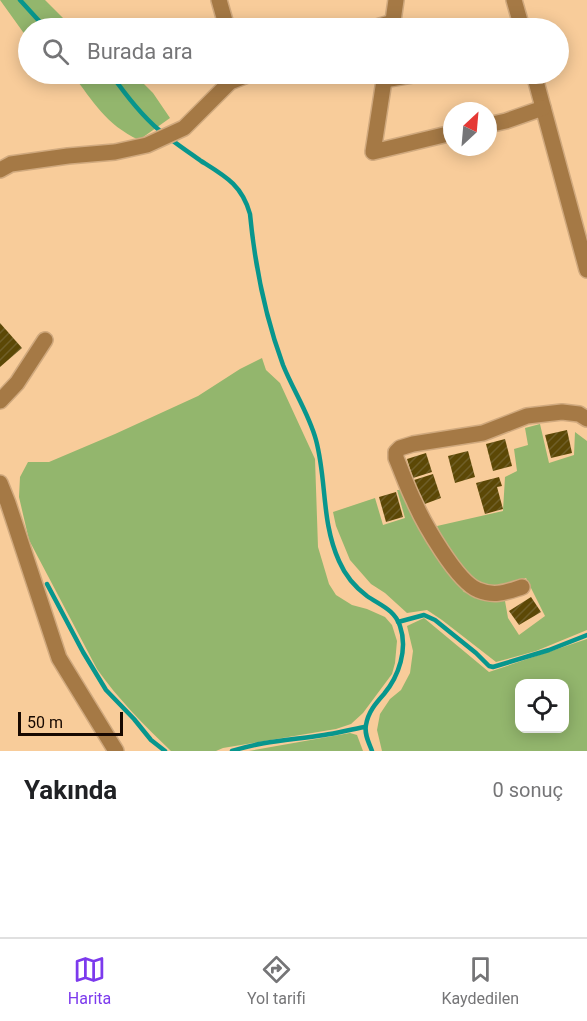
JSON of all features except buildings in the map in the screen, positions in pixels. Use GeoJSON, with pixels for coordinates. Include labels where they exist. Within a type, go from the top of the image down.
{"type":"FeatureCollection","features":[{"type":"Feature","properties":{"kind":"street"},"geometry":{"type":"LineString","coordinates":[[219,0],[224,18]]}},
{"type":"Feature","properties":{"kind":"street"},"geometry":{"type":"LineString","coordinates":[[393,18],[396,0]]}},
{"type":"Feature","properties":{"kind":"street"},"geometry":{"type":"LineString","coordinates":[[514,0],[519,18]]}},
{"type":"Feature","properties":{"kind":"street"},"geometry":{"type":"LineString","coordinates":[[0,170],[11,164],[115,152],[147,145],[184,128],[228,84]]}},
{"type":"Feature","properties":{"kind":"street"},"geometry":{"type":"LineString","coordinates":[[383,84],[373,152],[443,136]]}},
{"type":"Feature","properties":{"kind":"street"},"geometry":{"type":"LineString","coordinates":[[537,84],[581,223],[586,262]]}},
{"type":"Feature","properties":{"kind":"street"},"geometry":{"type":"LineString","coordinates":[[497,123],[543,108]]}},
{"type":"Feature","properties":{"kind":"street"},"geometry":{"type":"LineString","coordinates":[[0,401],[17,383],[45,339]]}},
{"type":"Feature","properties":{"kind":"street"},"geometry":{"type":"LineString","coordinates":[[522,587],[500,594],[492,594],[466,584],[443,554],[414,502],[396,458],[396,452],[400,448],[413,444],[483,433],[526,416],[562,412],[579,414],[587,419]]}},
{"type":"Feature","properties":{"kind":"street"},"geometry":{"type":"LineString","coordinates":[[0,483],[59,658],[116,751]]}},
{"type":"Feature","properties":{"kind":"green space"},"geometry":{"type":"Polygon","coordinates":[[[0,0],[45,0],[63,18],[18,18],[18,25],[0,0]]]}},
{"type":"Feature","properties":{"kind":"green space"},"geometry":{"type":"Polygon","coordinates":[[[80,84],[144,84],[170,118],[139,140],[117,127],[80,84]]]}},
{"type":"Feature","properties":{"kind":"green space"},"geometry":{"type":"Polygon","coordinates":[[[262,358],[266,370],[280,383],[315,459],[318,547],[329,584],[336,595],[352,605],[385,617],[392,625],[397,641],[395,663],[392,674],[363,713],[351,724],[336,729],[216,751],[171,751],[123,701],[97,669],[29,540],[19,497],[20,477],[28,462],[49,462],[115,434],[198,396],[262,358]]]}},
{"type":"Feature","properties":{"kind":"green space"},"geometry":{"type":"Polygon","coordinates":[[[540,424],[549,463],[574,455],[575,432],[587,441],[587,630],[536,651],[496,662],[427,610],[407,613],[371,584],[350,560],[336,526],[333,512],[375,498],[383,525],[405,518],[397,490],[402,490],[435,552],[464,592],[492,600],[505,601],[508,618],[519,635],[545,616],[526,578],[500,587],[490,587],[472,579],[458,563],[437,526],[503,511],[505,477],[517,471],[514,449],[528,445],[525,428],[540,424]]]}},
{"type":"Feature","properties":{"kind":"green space"},"geometry":{"type":"Polygon","coordinates":[[[424,618],[489,672],[587,639],[587,751],[382,751],[377,730],[380,714],[390,699],[401,690],[410,673],[413,651],[407,626],[424,618]]]}},
{"type":"Feature","properties":{"kind":"green space"},"geometry":{"type":"Polygon","coordinates":[[[350,733],[357,735],[363,751],[249,751],[350,733]]]}},
{"type":"Feature","properties":{"kind":"waterway"},"geometry":{"type":"LineString","coordinates":[[20,0],[36,18]]}},
{"type":"Feature","properties":{"kind":"waterway"},"geometry":{"type":"LineString","coordinates":[[118,84],[152,124],[232,182],[247,204],[258,272],[271,328],[283,365],[316,440],[333,546],[341,566],[351,580],[367,596],[395,616],[400,626],[403,644],[398,671],[367,720],[366,732],[372,751]]}},
{"type":"Feature","properties":{"kind":"waterway"},"geometry":{"type":"LineString","coordinates":[[47,584],[106,690],[151,740],[165,751]]}},
{"type":"Feature","properties":{"kind":"waterway"},"geometry":{"type":"LineString","coordinates":[[398,622],[424,615],[435,620],[493,667],[549,650],[587,635]]}},
{"type":"Feature","properties":{"kind":"waterway"},"geometry":{"type":"LineString","coordinates":[[232,751],[266,743],[365,727]]}}]}
